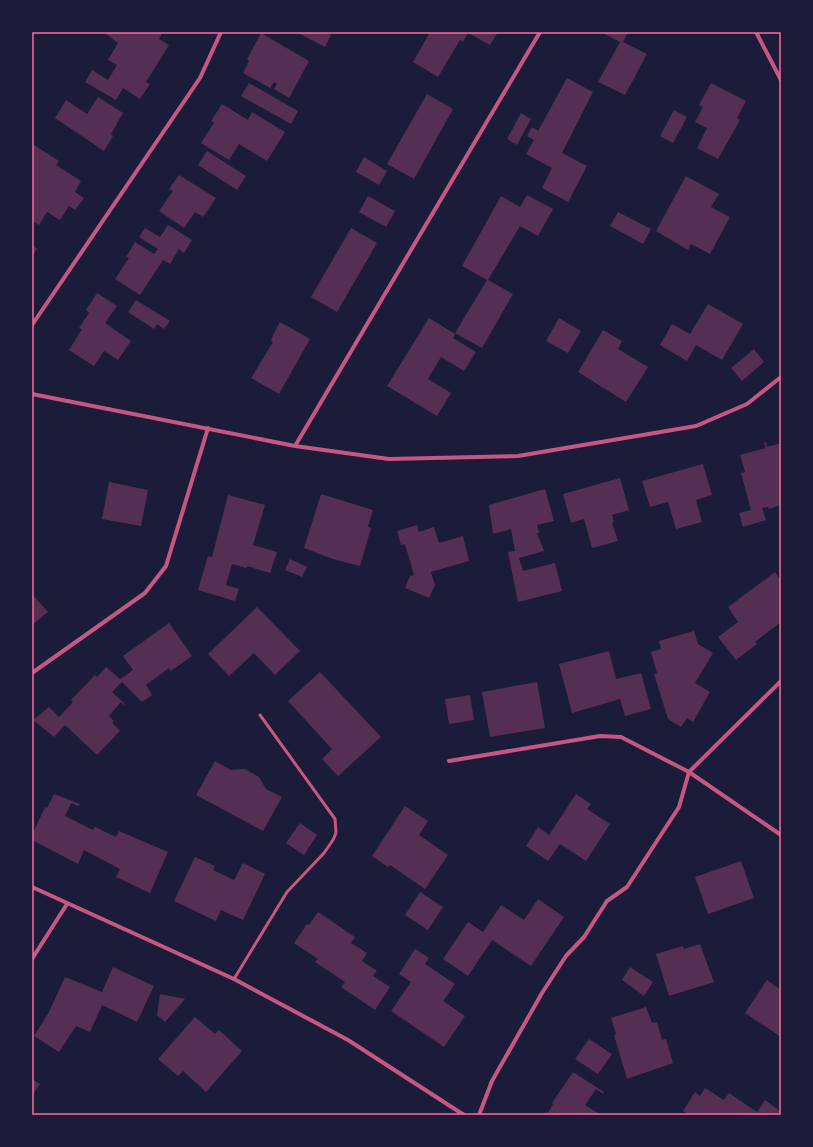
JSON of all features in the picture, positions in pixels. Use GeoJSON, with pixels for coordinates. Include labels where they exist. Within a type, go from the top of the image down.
{"type":"FeatureCollection","features":[{"type":"Feature","properties":{"kind":"street"},"geometry":{"type":"LineString","coordinates":[[32,325],[200,78],[222,32]]}},
{"type":"Feature","properties":{"kind":"street"},"geometry":{"type":"LineString","coordinates":[[295,446],[540,32]]}},
{"type":"Feature","properties":{"kind":"street"},"geometry":{"type":"LineString","coordinates":[[756,32],[781,80]]}},
{"type":"Feature","properties":{"kind":"street"},"geometry":{"type":"LineString","coordinates":[[32,394],[295,446],[390,459],[518,456],[696,426],[747,404],[781,377]]}},
{"type":"Feature","properties":{"kind":"street"},"geometry":{"type":"LineString","coordinates":[[32,673],[145,593],[166,566],[208,428]]}},
{"type":"Feature","properties":{"kind":"street"},"geometry":{"type":"LineString","coordinates":[[480,1115],[492,1081],[542,992],[566,956],[584,937],[607,901],[627,887],[679,807],[689,772],[781,681]]}},
{"type":"Feature","properties":{"kind":"street"},"geometry":{"type":"LineString","coordinates":[[448,761],[600,736],[621,736],[689,772],[781,835]]}},
{"type":"Feature","properties":{"kind":"street"},"geometry":{"type":"LineString","coordinates":[[32,887],[234,979],[348,1040],[464,1115]]}},
{"type":"Feature","properties":{"kind":"street"},"geometry":{"type":"LineString","coordinates":[[32,959],[67,904]]}},
{"type":"Feature","properties":{"kind":"lane"},"geometry":{"type":"LineString","coordinates":[[234,979],[287,892],[324,854],[336,833],[334,819],[260,715]]}},
{"type":"Feature","properties":{"kind":"building"},"geometry":{"type":"Polygon","coordinates":[[[103,32],[160,32],[162,33],[159,39],[169,45],[146,82],[150,84],[140,99],[123,88],[116,100],[85,82],[92,70],[108,80],[117,65],[108,60],[118,43],[103,32]]]}},
{"type":"Feature","properties":{"kind":"building"},"geometry":{"type":"Polygon","coordinates":[[[296,32],[324,32],[331,35],[325,47],[296,32]]]}},
{"type":"Feature","properties":{"kind":"building"},"geometry":{"type":"Polygon","coordinates":[[[430,32],[498,32],[490,45],[468,33],[463,42],[460,40],[438,77],[413,62],[430,32]]]}},
{"type":"Feature","properties":{"kind":"building"},"geometry":{"type":"Polygon","coordinates":[[[601,32],[628,32],[623,42],[647,54],[625,95],[598,82],[620,42],[601,32]]]}},
{"type":"Feature","properties":{"kind":"building"},"geometry":{"type":"Polygon","coordinates":[[[261,33],[309,61],[289,98],[274,89],[277,84],[274,82],[270,88],[243,73],[249,61],[247,59],[261,33]]]}},
{"type":"Feature","properties":{"kind":"building"},"geometry":{"type":"Polygon","coordinates":[[[567,78],[593,92],[562,153],[587,166],[568,202],[542,188],[552,168],[526,154],[534,140],[527,136],[532,127],[538,131],[567,78]]]}},
{"type":"Feature","properties":{"kind":"building"},"geometry":{"type":"Polygon","coordinates":[[[249,83],[298,111],[291,124],[241,96],[249,83]]]}},
{"type":"Feature","properties":{"kind":"building"},"geometry":{"type":"Polygon","coordinates":[[[711,83],[746,101],[737,118],[740,120],[718,159],[697,148],[707,128],[695,122],[703,107],[699,105],[711,83]]]}},
{"type":"Feature","properties":{"kind":"building"},"geometry":{"type":"Polygon","coordinates":[[[427,94],[453,109],[414,179],[387,164],[427,94]]]}},
{"type":"Feature","properties":{"kind":"building"},"geometry":{"type":"Polygon","coordinates":[[[98,97],[123,113],[111,134],[113,136],[104,151],[55,118],[66,100],[87,114],[98,97]]]}},
{"type":"Feature","properties":{"kind":"building"},"geometry":{"type":"Polygon","coordinates":[[[222,104],[248,120],[252,112],[285,132],[267,161],[239,144],[229,160],[201,143],[214,123],[211,121],[222,104]]]}},
{"type":"Feature","properties":{"kind":"building"},"geometry":{"type":"Polygon","coordinates":[[[674,110],[687,117],[673,143],[660,136],[674,110]]]}},
{"type":"Feature","properties":{"kind":"building"},"geometry":{"type":"Polygon","coordinates":[[[521,113],[531,119],[517,145],[507,139],[521,113]]]}},
{"type":"Feature","properties":{"kind":"building"},"geometry":{"type":"Polygon","coordinates":[[[34,145],[59,161],[56,165],[81,181],[75,192],[84,198],[75,210],[69,206],[60,220],[47,212],[39,225],[32,221],[32,148],[34,145]]]}},
{"type":"Feature","properties":{"kind":"building"},"geometry":{"type":"Polygon","coordinates":[[[207,151],[246,176],[237,190],[198,165],[207,151]]]}},
{"type":"Feature","properties":{"kind":"building"},"geometry":{"type":"Polygon","coordinates":[[[364,157],[387,171],[379,185],[356,172],[364,157]]]}},
{"type":"Feature","properties":{"kind":"building"},"geometry":{"type":"Polygon","coordinates":[[[179,175],[216,198],[203,217],[195,212],[184,228],[159,211],[173,191],[169,189],[179,175]]]}},
{"type":"Feature","properties":{"kind":"building"},"geometry":{"type":"Polygon","coordinates":[[[686,176],[719,194],[711,207],[730,217],[710,254],[691,244],[688,250],[656,231],[686,176]]]}},
{"type":"Feature","properties":{"kind":"building"},"geometry":{"type":"Polygon","coordinates":[[[527,195],[553,209],[538,236],[520,226],[488,280],[513,294],[482,348],[455,333],[487,280],[462,266],[501,196],[520,207],[527,195]]]}},
{"type":"Feature","properties":{"kind":"building"},"geometry":{"type":"Polygon","coordinates":[[[368,196],[395,211],[386,227],[359,212],[368,196]]]}},
{"type":"Feature","properties":{"kind":"building"},"geometry":{"type":"Polygon","coordinates":[[[618,212],[651,229],[643,244],[610,226],[618,212]]]}},
{"type":"Feature","properties":{"kind":"building"},"geometry":{"type":"Polygon","coordinates":[[[168,225],[192,240],[184,253],[179,249],[170,264],[163,260],[140,295],[115,279],[129,258],[126,257],[135,242],[154,254],[158,249],[139,237],[145,228],[160,237],[168,225]]]}},
{"type":"Feature","properties":{"kind":"building"},"geometry":{"type":"Polygon","coordinates":[[[351,228],[377,243],[337,312],[311,297],[351,228]]]}},
{"type":"Feature","properties":{"kind":"building"},"geometry":{"type":"Polygon","coordinates":[[[32,245],[37,249],[32,257],[32,245]]]}},
{"type":"Feature","properties":{"kind":"building"},"geometry":{"type":"Polygon","coordinates":[[[97,293],[117,306],[105,323],[131,341],[118,360],[104,351],[94,366],[69,350],[82,329],[79,328],[89,313],[86,310],[97,293]]]}},
{"type":"Feature","properties":{"kind":"building"},"geometry":{"type":"Polygon","coordinates":[[[136,300],[170,321],[164,329],[157,324],[154,329],[128,312],[136,300]]]}},
{"type":"Feature","properties":{"kind":"building"},"geometry":{"type":"Polygon","coordinates":[[[708,304],[743,324],[722,360],[696,345],[687,361],[660,345],[672,324],[690,334],[708,304]]]}},
{"type":"Feature","properties":{"kind":"building"},"geometry":{"type":"Polygon","coordinates":[[[429,318],[455,334],[453,338],[476,352],[464,371],[441,357],[428,379],[451,393],[437,416],[387,386],[429,318]]]}},
{"type":"Feature","properties":{"kind":"building"},"geometry":{"type":"Polygon","coordinates":[[[559,318],[581,331],[568,353],[546,341],[559,318]]]}},
{"type":"Feature","properties":{"kind":"building"},"geometry":{"type":"Polygon","coordinates":[[[280,322],[310,339],[279,394],[251,378],[273,342],[271,341],[273,335],[280,322]]]}},
{"type":"Feature","properties":{"kind":"building"},"geometry":{"type":"Polygon","coordinates":[[[603,330],[622,341],[618,349],[648,367],[626,402],[578,372],[603,330]]]}},
{"type":"Feature","properties":{"kind":"building"},"geometry":{"type":"Polygon","coordinates":[[[754,349],[764,362],[742,381],[731,368],[754,349]]]}},
{"type":"Feature","properties":{"kind":"building"},"geometry":{"type":"Polygon","coordinates":[[[766,442],[767,447],[781,443],[781,505],[769,509],[768,507],[762,508],[766,520],[743,527],[739,513],[751,510],[741,473],[745,472],[740,455],[766,448],[764,443],[766,442]]]}},
{"type":"Feature","properties":{"kind":"building"},"geometry":{"type":"Polygon","coordinates":[[[703,464],[712,495],[696,500],[702,522],[676,529],[668,502],[650,507],[642,481],[703,464]]]}},
{"type":"Feature","properties":{"kind":"building"},"geometry":{"type":"Polygon","coordinates":[[[620,478],[629,510],[612,515],[614,522],[612,523],[618,541],[592,548],[584,519],[571,523],[563,494],[620,478]]]}},
{"type":"Feature","properties":{"kind":"building"},"geometry":{"type":"Polygon","coordinates":[[[109,482],[148,490],[141,526],[102,519],[109,482]]]}},
{"type":"Feature","properties":{"kind":"building"},"geometry":{"type":"Polygon","coordinates":[[[545,489],[554,521],[537,525],[539,533],[537,533],[544,551],[519,558],[523,571],[555,563],[562,591],[518,602],[508,552],[515,551],[511,529],[493,534],[489,505],[545,489]]]}},
{"type":"Feature","properties":{"kind":"building"},"geometry":{"type":"Polygon","coordinates":[[[321,494],[373,510],[368,526],[371,528],[360,566],[333,559],[304,548],[321,494]]]}},
{"type":"Feature","properties":{"kind":"building"},"geometry":{"type":"Polygon","coordinates":[[[228,495],[265,505],[253,545],[277,552],[270,573],[247,566],[246,568],[232,564],[226,585],[239,589],[235,601],[198,590],[208,556],[212,557],[228,495]]]}},
{"type":"Feature","properties":{"kind":"building"},"geometry":{"type":"Polygon","coordinates":[[[417,525],[419,532],[434,527],[439,543],[463,536],[469,561],[431,572],[435,585],[429,598],[405,588],[410,576],[414,575],[405,544],[401,545],[397,531],[417,525]]]}},
{"type":"Feature","properties":{"kind":"building"},"geometry":{"type":"Polygon","coordinates":[[[290,559],[307,567],[302,577],[285,570],[290,559]]]}},
{"type":"Feature","properties":{"kind":"building"},"geometry":{"type":"Polygon","coordinates":[[[775,572],[781,581],[781,622],[755,642],[757,644],[736,660],[718,637],[738,622],[728,607],[775,572]]]}},
{"type":"Feature","properties":{"kind":"building"},"geometry":{"type":"Polygon","coordinates":[[[32,594],[48,612],[32,625],[32,594]]]}},
{"type":"Feature","properties":{"kind":"building"},"geometry":{"type":"Polygon","coordinates":[[[257,607],[300,651],[275,675],[254,653],[229,676],[208,654],[257,607]]]}},
{"type":"Feature","properties":{"kind":"building"},"geometry":{"type":"Polygon","coordinates":[[[169,623],[192,656],[171,671],[169,668],[146,685],[152,695],[142,702],[122,682],[112,692],[125,704],[124,705],[121,702],[109,716],[114,721],[112,723],[120,731],[97,755],[65,725],[54,737],[33,720],[49,707],[59,717],[73,702],[71,700],[95,675],[97,677],[106,667],[120,679],[133,670],[123,656],[169,623]]]}},
{"type":"Feature","properties":{"kind":"building"},"geometry":{"type":"Polygon","coordinates":[[[694,631],[698,644],[713,653],[695,683],[710,692],[693,722],[687,718],[681,727],[668,719],[654,674],[657,673],[651,652],[661,649],[659,641],[694,631]]]}},
{"type":"Feature","properties":{"kind":"building"},"geometry":{"type":"Polygon","coordinates":[[[609,651],[616,679],[641,673],[651,709],[625,716],[620,699],[572,713],[559,664],[609,651]]]}},
{"type":"Feature","properties":{"kind":"building"},"geometry":{"type":"Polygon","coordinates":[[[320,672],[381,737],[338,776],[322,759],[332,749],[288,701],[320,672]]]}},
{"type":"Feature","properties":{"kind":"building"},"geometry":{"type":"Polygon","coordinates":[[[537,682],[545,728],[490,737],[482,692],[537,682]]]}},
{"type":"Feature","properties":{"kind":"building"},"geometry":{"type":"Polygon","coordinates":[[[470,695],[474,720],[449,724],[445,699],[470,695]]]}},
{"type":"Feature","properties":{"kind":"building"},"geometry":{"type":"Polygon","coordinates":[[[215,761],[231,770],[245,769],[259,777],[266,789],[282,797],[263,831],[196,795],[215,761]]]}},
{"type":"Feature","properties":{"kind":"building"},"geometry":{"type":"Polygon","coordinates":[[[54,794],[80,804],[78,806],[71,803],[65,816],[93,830],[95,827],[116,837],[119,831],[168,852],[150,893],[116,877],[120,869],[84,850],[78,864],[32,840],[32,835],[45,807],[47,808],[54,794]]]}},
{"type":"Feature","properties":{"kind":"building"},"geometry":{"type":"Polygon","coordinates":[[[576,794],[591,804],[587,809],[610,824],[586,861],[560,844],[548,861],[526,846],[538,827],[549,835],[576,794]]]}},
{"type":"Feature","properties":{"kind":"building"},"geometry":{"type":"Polygon","coordinates":[[[405,806],[428,821],[419,835],[448,855],[425,889],[390,865],[388,867],[372,856],[405,806]]]}},
{"type":"Feature","properties":{"kind":"building"},"geometry":{"type":"Polygon","coordinates":[[[300,823],[317,835],[304,855],[286,843],[300,823]]]}},
{"type":"Feature","properties":{"kind":"building"},"geometry":{"type":"Polygon","coordinates":[[[195,857],[215,866],[213,870],[234,880],[243,863],[265,874],[243,920],[221,910],[216,921],[174,901],[195,857]]]}},
{"type":"Feature","properties":{"kind":"building"},"geometry":{"type":"Polygon","coordinates":[[[741,861],[754,898],[708,914],[695,877],[741,861]]]}},
{"type":"Feature","properties":{"kind":"building"},"geometry":{"type":"Polygon","coordinates":[[[420,892],[443,907],[428,930],[405,915],[420,892]]]}},
{"type":"Feature","properties":{"kind":"building"},"geometry":{"type":"Polygon","coordinates":[[[538,899],[564,917],[531,966],[492,940],[468,976],[443,959],[468,922],[483,932],[501,905],[524,920],[538,899]]]}},
{"type":"Feature","properties":{"kind":"building"},"geometry":{"type":"Polygon","coordinates":[[[318,912],[355,937],[351,943],[367,953],[362,961],[377,971],[373,976],[390,987],[375,1010],[341,987],[345,982],[315,962],[318,959],[294,943],[307,924],[309,925],[318,912]]]}},
{"type":"Feature","properties":{"kind":"building"},"geometry":{"type":"Polygon","coordinates":[[[700,944],[714,982],[669,996],[656,954],[683,946],[684,949],[700,944]]]}},
{"type":"Feature","properties":{"kind":"building"},"geometry":{"type":"Polygon","coordinates":[[[415,949],[429,958],[425,964],[455,984],[443,1001],[465,1016],[444,1047],[391,1011],[411,982],[399,974],[415,949]]]}},
{"type":"Feature","properties":{"kind":"building"},"geometry":{"type":"Polygon","coordinates":[[[113,967],[154,986],[137,1022],[102,1005],[90,1032],[76,1026],[59,1052],[34,1036],[49,1012],[65,977],[102,992],[113,967]]]}},
{"type":"Feature","properties":{"kind":"building"},"geometry":{"type":"Polygon","coordinates":[[[630,967],[653,982],[644,996],[622,980],[630,967]]]}},
{"type":"Feature","properties":{"kind":"building"},"geometry":{"type":"Polygon","coordinates":[[[767,980],[781,990],[781,1037],[745,1013],[767,980]]]}},
{"type":"Feature","properties":{"kind":"building"},"geometry":{"type":"Polygon","coordinates":[[[160,994],[185,999],[165,1022],[157,1015],[160,994]]]}},
{"type":"Feature","properties":{"kind":"building"},"geometry":{"type":"Polygon","coordinates":[[[646,1007],[652,1023],[657,1022],[662,1040],[666,1039],[673,1063],[627,1079],[614,1035],[616,1034],[611,1018],[646,1007]]]}},
{"type":"Feature","properties":{"kind":"building"},"geometry":{"type":"Polygon","coordinates":[[[195,1017],[215,1034],[219,1030],[242,1051],[206,1092],[183,1071],[178,1076],[158,1059],[195,1017]]]}},
{"type":"Feature","properties":{"kind":"building"},"geometry":{"type":"Polygon","coordinates":[[[589,1039],[612,1054],[598,1074],[575,1059],[589,1039]]]}},
{"type":"Feature","properties":{"kind":"building"},"geometry":{"type":"Polygon","coordinates":[[[573,1072],[604,1092],[603,1094],[596,1089],[585,1105],[601,1115],[544,1115],[546,1112],[548,1113],[553,1104],[552,1103],[573,1072]]]}},
{"type":"Feature","properties":{"kind":"building"},"geometry":{"type":"Polygon","coordinates":[[[32,1079],[40,1084],[32,1096],[32,1079]]]}},
{"type":"Feature","properties":{"kind":"building"},"geometry":{"type":"Polygon","coordinates":[[[705,1088],[724,1100],[729,1093],[757,1112],[765,1100],[781,1112],[781,1115],[689,1115],[683,1111],[695,1092],[700,1096],[705,1088]]]}}]}
